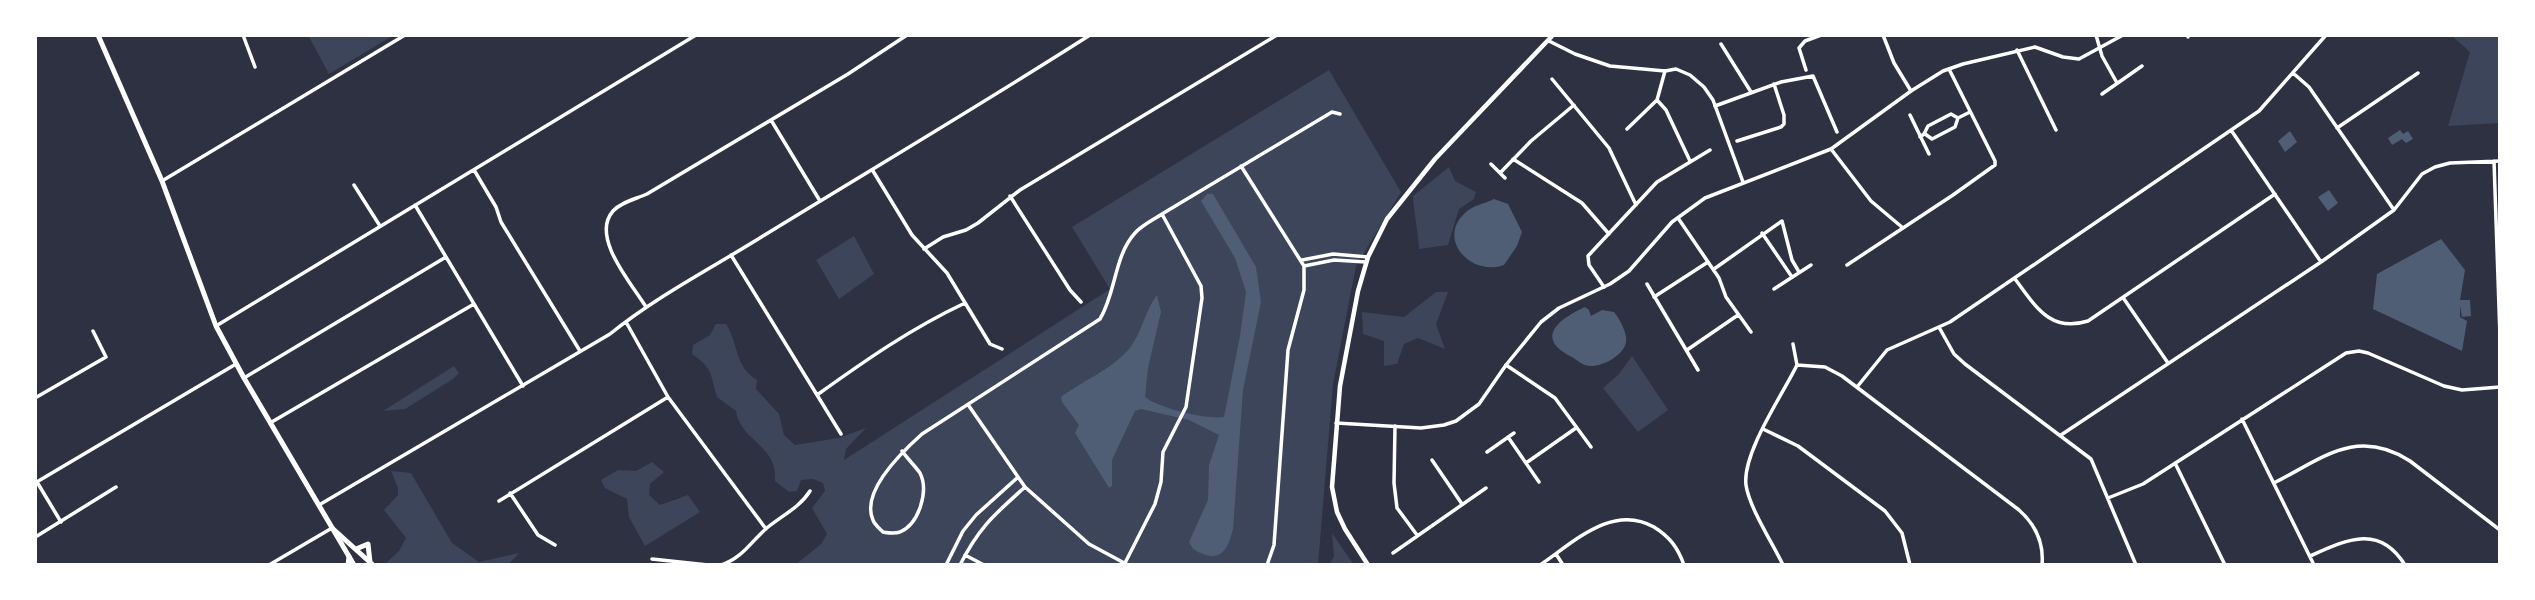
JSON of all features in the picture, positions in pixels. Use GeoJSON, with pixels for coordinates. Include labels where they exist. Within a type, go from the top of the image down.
{"type":"FeatureCollection","features":[{"type":"Feature","properties":{"kind":"main road"},"geometry":{"type":"LineString","coordinates":[[98,35],[162,181],[216,326],[244,379],[354,565]]}},
{"type":"Feature","properties":{"kind":"main road"},"geometry":{"type":"LineString","coordinates":[[1546,35],[1549,41]]}},
{"type":"Feature","properties":{"kind":"main road"},"geometry":{"type":"LineString","coordinates":[[1368,565],[1337,512],[1332,487],[1336,424],[1348,345],[1367,260],[1387,219],[1435,159],[1553,35]]}},
{"type":"Feature","properties":{"kind":"main road"},"geometry":{"type":"LineString","coordinates":[[332,527],[372,564]]}},
{"type":"Feature","properties":{"kind":"main road"},"geometry":{"type":"LineString","coordinates":[[356,549],[368,544],[372,564]]}},
{"type":"Feature","properties":{"kind":"main road"},"geometry":{"type":"LineString","coordinates":[[348,565],[349,557]]}},
{"type":"Feature","properties":{"kind":"street"},"geometry":{"type":"LineString","coordinates":[[243,35],[255,67]]}},
{"type":"Feature","properties":{"kind":"street"},"geometry":{"type":"LineString","coordinates":[[162,181],[405,35]]}},
{"type":"Feature","properties":{"kind":"street"},"geometry":{"type":"LineString","coordinates":[[216,326],[696,35]]}},
{"type":"Feature","properties":{"kind":"street"},"geometry":{"type":"LineString","coordinates":[[647,307],[607,243],[607,222],[612,212],[771,120],[908,35]]}},
{"type":"Feature","properties":{"kind":"street"},"geometry":{"type":"LineString","coordinates":[[319,505],[610,334],[647,307],[1090,35]]}},
{"type":"Feature","properties":{"kind":"street"},"geometry":{"type":"LineString","coordinates":[[924,249],[943,237],[978,223],[1010,196],[1277,35]]}},
{"type":"Feature","properties":{"kind":"street"},"geometry":{"type":"LineString","coordinates":[[1634,35],[1643,35]]}},
{"type":"Feature","properties":{"kind":"street"},"geometry":{"type":"LineString","coordinates":[[1806,70],[1799,48],[1805,41],[1821,35]]}},
{"type":"Feature","properties":{"kind":"street"},"geometry":{"type":"LineString","coordinates":[[1883,35],[1894,63],[1911,91]]}},
{"type":"Feature","properties":{"kind":"street"},"geometry":{"type":"LineString","coordinates":[[2096,35],[2102,57],[2117,83]]}},
{"type":"Feature","properties":{"kind":"street"},"geometry":{"type":"LineString","coordinates":[[1336,424],[1432,427],[1457,421],[1479,404],[1506,365],[1550,314],[1604,287],[1629,271],[1678,218],[1705,198],[1831,149],[1933,76],[1950,69],[2035,47],[2063,57],[2079,59],[2123,35]]}},
{"type":"Feature","properties":{"kind":"street"},"geometry":{"type":"LineString","coordinates":[[1857,387],[1887,350],[1940,328],[2259,111],[2326,35]]}},
{"type":"Feature","properties":{"kind":"street"},"geometry":{"type":"LineString","coordinates":[[1549,41],[1602,64],[1665,71],[1676,69],[1690,75],[1704,87],[1716,106],[1743,181]]}},
{"type":"Feature","properties":{"kind":"street"},"geometry":{"type":"LineString","coordinates":[[1721,44],[1752,92]]}},
{"type":"Feature","properties":{"kind":"street"},"geometry":{"type":"LineString","coordinates":[[2017,50],[2056,130]]}},
{"type":"Feature","properties":{"kind":"street"},"geometry":{"type":"LineString","coordinates":[[2102,94],[2142,66]]}},
{"type":"Feature","properties":{"kind":"street"},"geometry":{"type":"LineString","coordinates":[[1847,265],[1995,164],[1950,69]]}},
{"type":"Feature","properties":{"kind":"street"},"geometry":{"type":"LineString","coordinates":[[1627,130],[1657,100],[1665,71]]}},
{"type":"Feature","properties":{"kind":"street"},"geometry":{"type":"LineString","coordinates":[[2293,73],[2309,87],[2394,211]]}},
{"type":"Feature","properties":{"kind":"street"},"geometry":{"type":"LineString","coordinates":[[2337,128],[2418,73]]}},
{"type":"Feature","properties":{"kind":"street"},"geometry":{"type":"LineString","coordinates":[[1716,106],[1774,84],[1813,76],[1837,132]]}},
{"type":"Feature","properties":{"kind":"street"},"geometry":{"type":"LineString","coordinates":[[1552,79],[1609,148],[1636,205]]}},
{"type":"Feature","properties":{"kind":"street"},"geometry":{"type":"LineString","coordinates":[[1737,141],[1784,124],[1784,115],[1774,84]]}},
{"type":"Feature","properties":{"kind":"street"},"geometry":{"type":"LineString","coordinates":[[1657,100],[1666,110],[1690,161]]}},
{"type":"Feature","properties":{"kind":"street"},"geometry":{"type":"LineString","coordinates":[[1500,173],[1574,105]]}},
{"type":"Feature","properties":{"kind":"street"},"geometry":{"type":"LineString","coordinates":[[902,451],[920,474],[924,493],[919,511],[907,528],[896,534],[883,532],[873,521],[870,506],[873,494],[902,451],[922,434],[1100,319],[1109,304],[1123,255],[1135,233],[1332,112],[1340,114]]}},
{"type":"Feature","properties":{"kind":"street"},"geometry":{"type":"LineString","coordinates":[[1922,135],[1932,139],[1955,127],[1958,118],[1970,112]]}},
{"type":"Feature","properties":{"kind":"street"},"geometry":{"type":"LineString","coordinates":[[1922,135],[1928,126],[1951,114],[1958,118]]}},
{"type":"Feature","properties":{"kind":"street"},"geometry":{"type":"LineString","coordinates":[[1910,116],[1922,135],[1929,154]]}},
{"type":"Feature","properties":{"kind":"street"},"geometry":{"type":"LineString","coordinates":[[771,120],[820,201]]}},
{"type":"Feature","properties":{"kind":"street"},"geometry":{"type":"LineString","coordinates":[[2231,130],[2321,262]]}},
{"type":"Feature","properties":{"kind":"street"},"geometry":{"type":"LineString","coordinates":[[1831,149],[1871,201],[1903,228]]}},
{"type":"Feature","properties":{"kind":"street"},"geometry":{"type":"LineString","coordinates":[[1604,287],[1589,265],[1588,256],[1657,182],[1710,150]]}},
{"type":"Feature","properties":{"kind":"street"},"geometry":{"type":"LineString","coordinates":[[1513,159],[1582,203],[1609,234]]}},
{"type":"Feature","properties":{"kind":"street"},"geometry":{"type":"LineString","coordinates":[[2061,435],[2394,211],[2422,174],[2450,163],[2500,161]]}},
{"type":"Feature","properties":{"kind":"street"},"geometry":{"type":"LineString","coordinates":[[2494,162],[2500,337]]}},
{"type":"Feature","properties":{"kind":"street"},"geometry":{"type":"LineString","coordinates":[[1491,164],[1506,178]]}},
{"type":"Feature","properties":{"kind":"street"},"geometry":{"type":"LineString","coordinates":[[1241,166],[1304,266],[1304,290],[1288,350],[1274,545],[1267,565]]}},
{"type":"Feature","properties":{"kind":"street"},"geometry":{"type":"LineString","coordinates":[[474,170],[496,207],[501,222],[580,351]]}},
{"type":"Feature","properties":{"kind":"street"},"geometry":{"type":"LineString","coordinates":[[873,170],[912,235],[947,273],[990,344],[1002,349]]}},
{"type":"Feature","properties":{"kind":"street"},"geometry":{"type":"LineString","coordinates":[[354,185],[380,226]]}},
{"type":"Feature","properties":{"kind":"street"},"geometry":{"type":"LineString","coordinates":[[2015,279],[2034,306],[2051,319],[2075,324],[2088,321],[2275,194]]}},
{"type":"Feature","properties":{"kind":"street"},"geometry":{"type":"LineString","coordinates":[[1010,196],[1070,290],[1081,302]]}},
{"type":"Feature","properties":{"kind":"street"},"geometry":{"type":"LineString","coordinates":[[415,205],[523,386]]}},
{"type":"Feature","properties":{"kind":"street"},"geometry":{"type":"LineString","coordinates":[[968,406],[1025,487],[1089,544],[1126,564],[1155,504],[1161,482],[1163,452],[1186,407],[1202,298],[1201,286],[1162,214]]}},
{"type":"Feature","properties":{"kind":"street"},"geometry":{"type":"LineString","coordinates":[[1678,218],[1714,270],[1726,297],[1751,332]]}},
{"type":"Feature","properties":{"kind":"street"},"geometry":{"type":"LineString","coordinates":[[1714,270],[1782,221],[1792,260],[1799,272]]}},
{"type":"Feature","properties":{"kind":"street"},"geometry":{"type":"LineString","coordinates":[[1762,233],[1792,277]]}},
{"type":"Feature","properties":{"kind":"street"},"geometry":{"type":"LineString","coordinates":[[1302,260],[1334,254],[1367,260]]}},
{"type":"Feature","properties":{"kind":"street"},"geometry":{"type":"LineString","coordinates":[[732,256],[841,434]]}},
{"type":"Feature","properties":{"kind":"street"},"geometry":{"type":"LineString","coordinates":[[244,379],[446,257]]}},
{"type":"Feature","properties":{"kind":"street"},"geometry":{"type":"LineString","coordinates":[[1304,266],[1334,260],[1367,260]]}},
{"type":"Feature","properties":{"kind":"street"},"geometry":{"type":"LineString","coordinates":[[1654,297],[1708,262]]}},
{"type":"Feature","properties":{"kind":"street"},"geometry":{"type":"LineString","coordinates":[[1774,289],[1811,265]]}},
{"type":"Feature","properties":{"kind":"street"},"geometry":{"type":"LineString","coordinates":[[1647,284],[1698,370]]}},
{"type":"Feature","properties":{"kind":"street"},"geometry":{"type":"LineString","coordinates":[[35,290],[35,308]]}},
{"type":"Feature","properties":{"kind":"street"},"geometry":{"type":"LineString","coordinates":[[2124,299],[2168,363]]}},
{"type":"Feature","properties":{"kind":"street"},"geometry":{"type":"LineString","coordinates":[[817,396],[866,360],[929,320],[965,303]]}},
{"type":"Feature","properties":{"kind":"street"},"geometry":{"type":"LineString","coordinates":[[270,423],[474,304]]}},
{"type":"Feature","properties":{"kind":"street"},"geometry":{"type":"LineString","coordinates":[[1687,350],[1738,315]]}},
{"type":"Feature","properties":{"kind":"street"},"geometry":{"type":"LineString","coordinates":[[625,322],[668,397],[766,529]]}},
{"type":"Feature","properties":{"kind":"street"},"geometry":{"type":"LineString","coordinates":[[1940,328],[1954,354],[1965,364],[2091,459],[2136,565]]}},
{"type":"Feature","properties":{"kind":"street"},"geometry":{"type":"LineString","coordinates":[[35,398],[106,357],[93,331]]}},
{"type":"Feature","properties":{"kind":"street"},"geometry":{"type":"LineString","coordinates":[[1783,565],[1746,486],[1749,462],[1797,365],[1793,344]]}},
{"type":"Feature","properties":{"kind":"street"},"geometry":{"type":"LineString","coordinates":[[2108,498],[2143,484],[2334,360],[2353,352],[2368,353],[2444,386],[2462,390],[2500,387]]}},
{"type":"Feature","properties":{"kind":"street"},"geometry":{"type":"LineString","coordinates":[[61,522],[36,483],[236,364]]}},
{"type":"Feature","properties":{"kind":"street"},"geometry":{"type":"LineString","coordinates":[[1506,365],[1555,398],[1591,447]]}},
{"type":"Feature","properties":{"kind":"street"},"geometry":{"type":"LineString","coordinates":[[1797,365],[1825,367],[1857,387],[2026,516],[2040,537],[2042,565]]}},
{"type":"Feature","properties":{"kind":"street"},"geometry":{"type":"LineString","coordinates":[[499,500],[668,397]]}},
{"type":"Feature","properties":{"kind":"street"},"geometry":{"type":"LineString","coordinates":[[2242,419],[2314,565]]}},
{"type":"Feature","properties":{"kind":"street"},"geometry":{"type":"LineString","coordinates":[[1395,426],[1394,483],[1397,508],[1417,535]]}},
{"type":"Feature","properties":{"kind":"street"},"geometry":{"type":"LineString","coordinates":[[1526,463],[1576,428]]}},
{"type":"Feature","properties":{"kind":"street"},"geometry":{"type":"LineString","coordinates":[[1763,429],[1798,446],[1885,511],[1902,534],[1910,565]]}},
{"type":"Feature","properties":{"kind":"street"},"geometry":{"type":"LineString","coordinates":[[1487,452],[1514,433]]}},
{"type":"Feature","properties":{"kind":"street"},"geometry":{"type":"LineString","coordinates":[[1508,437],[1539,482]]}},
{"type":"Feature","properties":{"kind":"street"},"geometry":{"type":"LineString","coordinates":[[2274,483],[2342,449],[2360,445],[2375,446],[2410,461],[2500,530]]}},
{"type":"Feature","properties":{"kind":"street"},"geometry":{"type":"LineString","coordinates":[[1432,460],[1462,504]]}},
{"type":"Feature","properties":{"kind":"street"},"geometry":{"type":"LineString","coordinates":[[2175,463],[2225,565]]}},
{"type":"Feature","properties":{"kind":"street"},"geometry":{"type":"LineString","coordinates":[[946,565],[963,531],[1017,478]]}},
{"type":"Feature","properties":{"kind":"street"},"geometry":{"type":"LineString","coordinates":[[37,536],[116,487]]}},
{"type":"Feature","properties":{"kind":"street"},"geometry":{"type":"LineString","coordinates":[[960,565],[973,539],[989,519],[1025,487]]}},
{"type":"Feature","properties":{"kind":"street"},"geometry":{"type":"LineString","coordinates":[[1393,553],[1486,488]]}},
{"type":"Feature","properties":{"kind":"street"},"geometry":{"type":"LineString","coordinates":[[722,565],[747,551],[766,529],[804,502],[810,491]]}},
{"type":"Feature","properties":{"kind":"street"},"geometry":{"type":"LineString","coordinates":[[510,493],[538,535],[555,545]]}},
{"type":"Feature","properties":{"kind":"street"},"geometry":{"type":"LineString","coordinates":[[981,511],[989,519]]}},
{"type":"Feature","properties":{"kind":"street"},"geometry":{"type":"LineString","coordinates":[[1541,565],[1599,526],[1614,521],[1634,520],[1649,525],[1674,543],[1684,565]]}},
{"type":"Feature","properties":{"kind":"street"},"geometry":{"type":"LineString","coordinates":[[269,565],[332,527]]}},
{"type":"Feature","properties":{"kind":"street"},"geometry":{"type":"LineString","coordinates":[[2310,556],[2344,540],[2372,539],[2392,548],[2405,565]]}},
{"type":"Feature","properties":{"kind":"street"},"geometry":{"type":"LineString","coordinates":[[1556,554],[1563,565]]}},
{"type":"Feature","properties":{"kind":"street"},"geometry":{"type":"LineString","coordinates":[[965,555],[984,565]]}},
{"type":"Feature","properties":{"kind":"street"},"geometry":{"type":"LineString","coordinates":[[652,559],[708,565]]}},
{"type":"Feature","properties":{"kind":"shaded area"},"geometry":{"type":"Polygon","coordinates":[[[308,35],[394,35],[329,74],[308,35]]]}},
{"type":"Feature","properties":{"kind":"shaded area"},"geometry":{"type":"Polygon","coordinates":[[[2451,35],[2500,35],[2500,123],[2448,126],[2470,52],[2451,35]]]}},
{"type":"Feature","properties":{"kind":"shaded area"},"geometry":{"type":"Polygon","coordinates":[[[1329,70],[1401,192],[1356,266],[1333,384],[1318,565],[795,565],[821,544],[827,534],[812,508],[825,491],[823,483],[813,479],[801,480],[797,491],[789,492],[775,481],[771,459],[744,430],[736,411],[717,397],[708,368],[692,354],[693,345],[710,335],[716,324],[726,324],[744,368],[757,380],[756,389],[779,414],[784,435],[795,445],[838,438],[866,428],[846,449],[844,460],[1110,289],[1072,227],[1329,70]]]}},
{"type":"Feature","properties":{"kind":"shaded area"},"geometry":{"type":"Polygon","coordinates":[[[2400,130],[2403,134],[2408,131],[2413,139],[2406,143],[2402,139],[2392,145],[2388,138],[2400,130]]]}},
{"type":"Feature","properties":{"kind":"shaded area"},"geometry":{"type":"Polygon","coordinates":[[[2290,131],[2297,142],[2285,152],[2278,141],[2290,131]]]}},
{"type":"Feature","properties":{"kind":"shaded area"},"geometry":{"type":"Polygon","coordinates":[[[1449,167],[1455,181],[1476,192],[1474,199],[1459,209],[1448,245],[1419,249],[1413,196],[1449,167]]]}},
{"type":"Feature","properties":{"kind":"shaded area"},"geometry":{"type":"Polygon","coordinates":[[[2329,190],[2338,203],[2328,211],[2318,197],[2329,190]]]}},
{"type":"Feature","properties":{"kind":"shaded area"},"geometry":{"type":"Polygon","coordinates":[[[1207,194],[1213,194],[1256,267],[1261,302],[1243,390],[1233,529],[1228,545],[1215,556],[1193,549],[1189,542],[1208,500],[1209,465],[1219,435],[1189,420],[1141,409],[1135,411],[1112,460],[1112,486],[1109,488],[1075,433],[1079,425],[1061,397],[1105,369],[1129,349],[1157,295],[1161,312],[1148,368],[1145,397],[1183,412],[1224,417],[1246,292],[1235,258],[1201,201],[1207,194]]]}},
{"type":"Feature","properties":{"kind":"shaded area"},"geometry":{"type":"Polygon","coordinates":[[[1494,199],[1508,204],[1522,232],[1517,246],[1504,265],[1480,266],[1462,254],[1454,234],[1457,223],[1465,213],[1494,199]]]}},
{"type":"Feature","properties":{"kind":"shaded area"},"geometry":{"type":"Polygon","coordinates":[[[854,236],[874,274],[839,299],[816,260],[854,236]]]}},
{"type":"Feature","properties":{"kind":"shaded area"},"geometry":{"type":"Polygon","coordinates":[[[2441,239],[2465,270],[2460,300],[2470,300],[2471,316],[2462,317],[2460,306],[2460,317],[2467,321],[2462,351],[2373,309],[2377,274],[2441,239]]]}},
{"type":"Feature","properties":{"kind":"shaded area"},"geometry":{"type":"Polygon","coordinates":[[[1436,292],[1448,292],[1436,324],[1445,349],[1418,338],[1404,344],[1397,364],[1384,366],[1384,341],[1363,334],[1362,312],[1404,317],[1436,292]]]}},
{"type":"Feature","properties":{"kind":"shaded area"},"geometry":{"type":"Polygon","coordinates":[[[1585,307],[1591,316],[1602,310],[1614,312],[1622,324],[1626,343],[1620,353],[1609,361],[1588,366],[1554,343],[1552,336],[1559,323],[1585,307]]]}},
{"type":"Feature","properties":{"kind":"shaded area"},"geometry":{"type":"Polygon","coordinates":[[[1632,356],[1668,410],[1638,432],[1603,388],[1619,374],[1632,356]]]}},
{"type":"Feature","properties":{"kind":"shaded area"},"geometry":{"type":"Polygon","coordinates":[[[454,366],[459,373],[453,379],[405,409],[383,411],[454,366]]]}},
{"type":"Feature","properties":{"kind":"shaded area"},"geometry":{"type":"Polygon","coordinates":[[[652,462],[664,472],[650,484],[649,495],[660,505],[688,495],[700,512],[645,546],[629,517],[627,499],[605,488],[601,480],[618,470],[636,471],[652,462]]]}},
{"type":"Feature","properties":{"kind":"shaded area"},"geometry":{"type":"Polygon","coordinates":[[[391,471],[411,473],[452,543],[479,562],[519,553],[508,565],[385,564],[399,551],[406,538],[384,510],[398,495],[391,471]]]}},
{"type":"Feature","properties":{"kind":"shaded area"},"geometry":{"type":"Polygon","coordinates":[[[1332,533],[1354,565],[1329,565],[1334,556],[1332,533]]]}}]}
